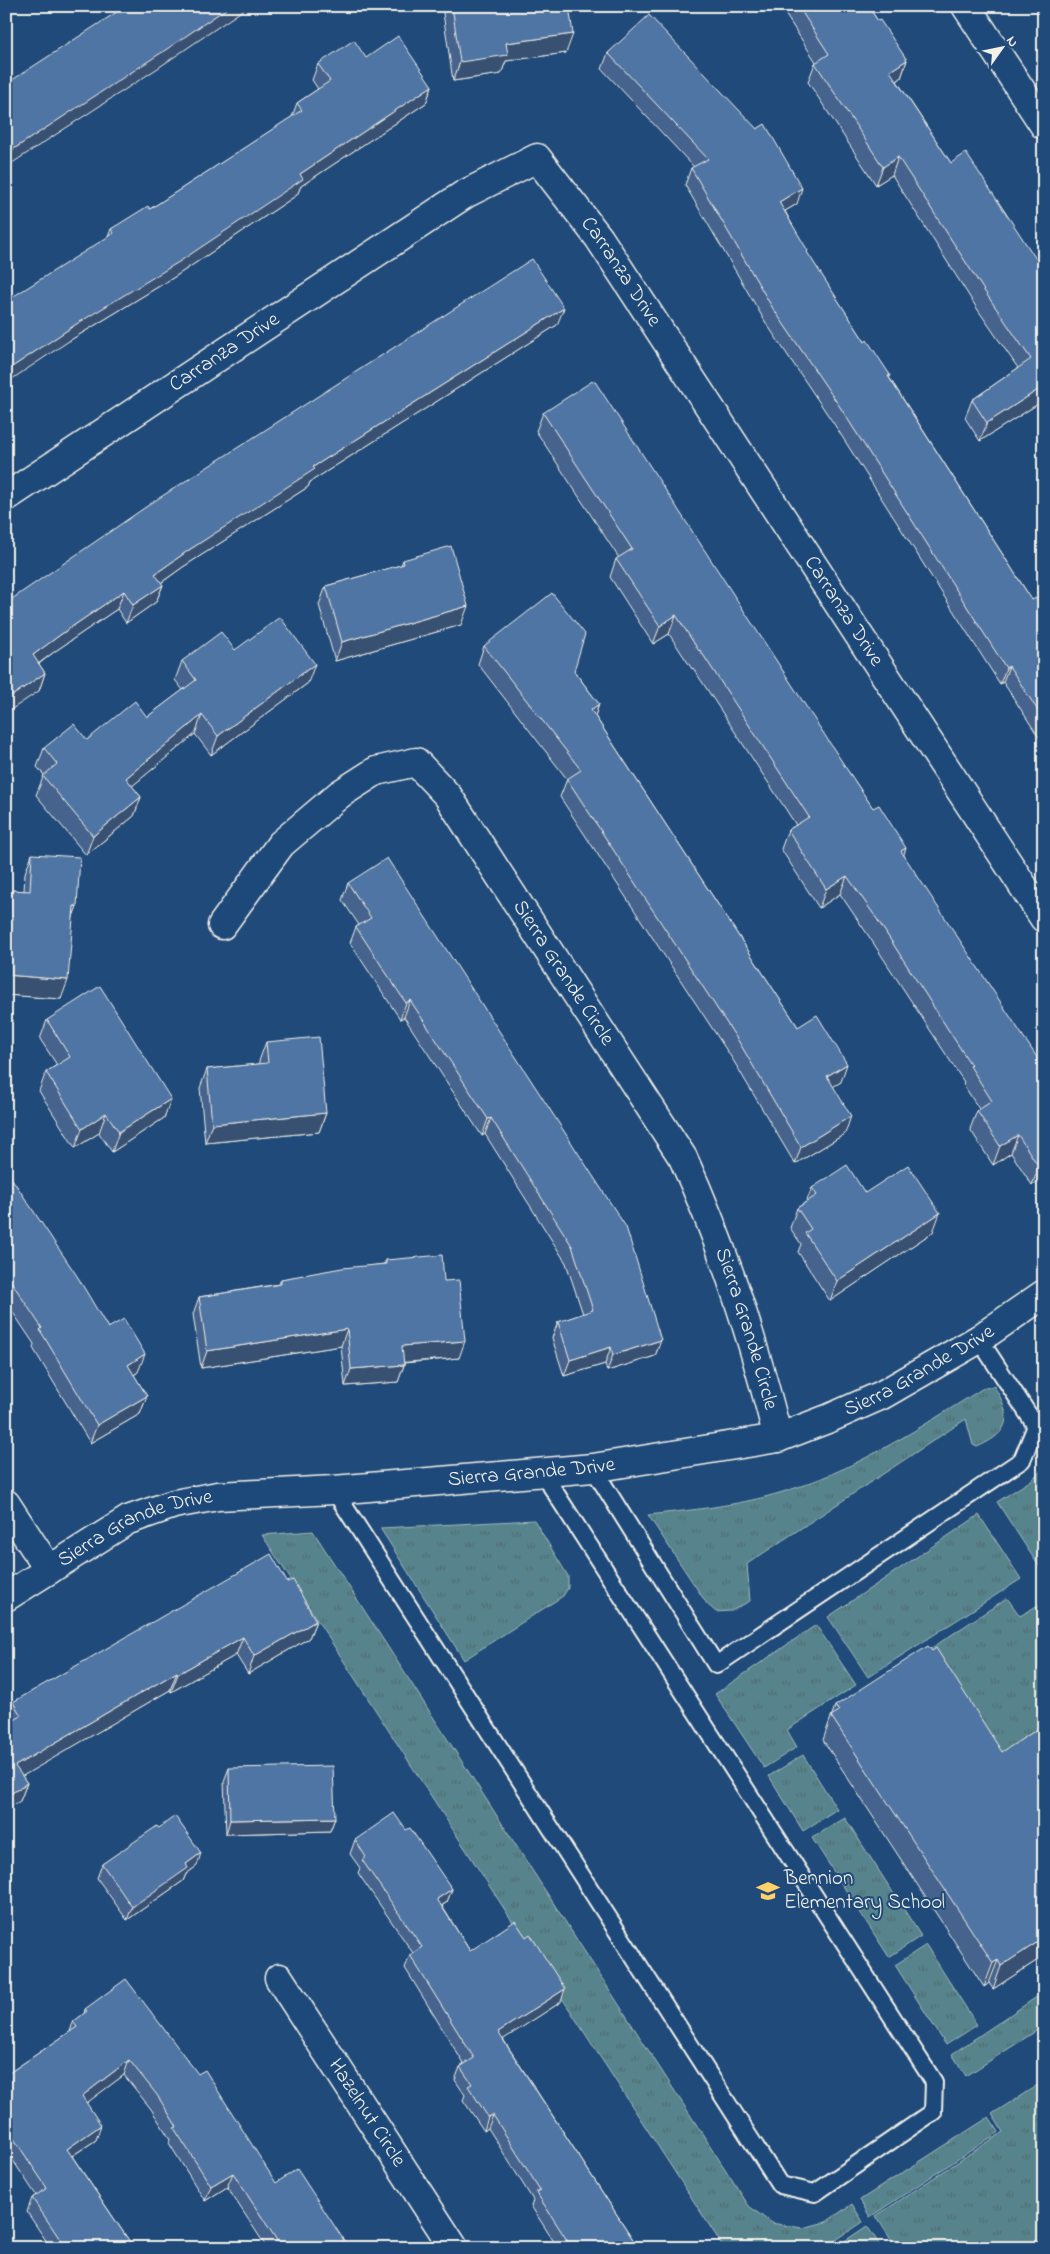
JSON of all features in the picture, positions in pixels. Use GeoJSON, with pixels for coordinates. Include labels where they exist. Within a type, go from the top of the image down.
{"type":"FeatureCollection","features":[{"type":"Feature","properties":{"kind":"street"},"geometry":{"type":"LineString","coordinates":[[966,6],[1044,125]]}},
{"type":"Feature","properties":{"kind":"street","name":"Carranza Drive"},"geometry":{"type":"LineString","coordinates":[[6,497],[465,194],[537,158],[599,238],[1044,918]]}},
{"type":"Feature","properties":{"kind":"street","name":"Sierra Grande Circle"},"geometry":{"type":"LineString","coordinates":[[222,924],[281,844],[340,794],[376,771],[416,762],[448,796],[683,1158],[707,1210],[726,1264],[761,1372],[778,1438]]}},
{"type":"Feature","properties":{"kind":"street","name":"Sierra Grande Drive"},"geometry":{"type":"LineString","coordinates":[[6,1597],[128,1520],[174,1504],[218,1496],[334,1490],[593,1468],[778,1438],[882,1395],[979,1339],[1044,1294]]}},
{"type":"Feature","properties":{"kind":"street"},"geometry":{"type":"LineString","coordinates":[[6,1504],[49,1570]]}},
{"type":"Feature","properties":{"kind":"street","name":"Hazelnut Circle"},"geometry":{"type":"LineString","coordinates":[[279,1978],[454,2248]]}},
{"type":"Feature","properties":{"kind":"lane"},"geometry":{"type":"LineString","coordinates":[[593,1468],[716,1665],[1022,1460],[1036,1426],[979,1339]]}},
{"type":"Feature","properties":{"kind":"lane"},"geometry":{"type":"LineString","coordinates":[[334,1490],[780,2185],[814,2193],[933,2112],[934,2082],[542,1472]]}},
{"type":"Feature","properties":{"kind":"green space"},"geometry":{"type":"Polygon","coordinates":[[[994,1386],[1004,1406],[1006,1415],[1003,1429],[997,1435],[977,1447],[973,1445],[966,1419],[747,1564],[750,1601],[731,1611],[716,1612],[707,1604],[648,1515],[745,1502],[804,1485],[858,1462],[910,1434],[985,1387],[994,1386]]]}},
{"type":"Feature","properties":{"kind":"green space"},"geometry":{"type":"Polygon","coordinates":[[[1044,1468],[1044,1574],[997,1502],[1030,1481],[1044,1468]]]}},
{"type":"Feature","properties":{"kind":"green space"},"geometry":{"type":"Polygon","coordinates":[[[979,1515],[1021,1579],[868,1677],[828,1617],[979,1515]]]}},
{"type":"Feature","properties":{"kind":"green space"},"geometry":{"type":"Polygon","coordinates":[[[534,1520],[568,1576],[568,1588],[563,1596],[464,1660],[380,1528],[534,1520]]]}},
{"type":"Feature","properties":{"kind":"green space"},"geometry":{"type":"Polygon","coordinates":[[[313,1531],[749,2206],[771,2223],[802,2228],[826,2222],[852,2204],[863,2222],[824,2248],[724,2248],[262,1535],[313,1531]]]}},
{"type":"Feature","properties":{"kind":"green space"},"geometry":{"type":"Polygon","coordinates":[[[1007,1598],[1020,1616],[1038,1605],[1044,1614],[1044,1734],[993,1768],[927,1651],[1007,1598]]]}},
{"type":"Feature","properties":{"kind":"green space"},"geometry":{"type":"Polygon","coordinates":[[[816,1625],[856,1685],[787,1730],[797,1747],[764,1768],[715,1694],[816,1625]]]}},
{"type":"Feature","properties":{"kind":"green space"},"geometry":{"type":"Polygon","coordinates":[[[803,1755],[837,1809],[803,1831],[769,1776],[803,1755]]]}},
{"type":"Feature","properties":{"kind":"green space"},"geometry":{"type":"Polygon","coordinates":[[[845,1818],[921,1936],[889,1957],[812,1838],[845,1818]]]}},
{"type":"Feature","properties":{"kind":"green space"},"geometry":{"type":"Polygon","coordinates":[[[926,1945],[977,2025],[946,2045],[895,1965],[926,1945]]]}},
{"type":"Feature","properties":{"kind":"green space"},"geometry":{"type":"Polygon","coordinates":[[[1044,1992],[1044,2026],[966,2076],[952,2054],[1044,1992]]]}},
{"type":"Feature","properties":{"kind":"green space"},"geometry":{"type":"Polygon","coordinates":[[[1044,2081],[1044,2248],[896,2248],[876,2216],[1003,2132],[992,2114],[1044,2081]]]}},
{"type":"Feature","properties":{"kind":"green space"},"geometry":{"type":"Polygon","coordinates":[[[989,2117],[999,2132],[870,2217],[860,2200],[989,2117]]]}},
{"type":"Feature","properties":{"kind":"green space"},"geometry":{"type":"Polygon","coordinates":[[[867,2226],[882,2248],[834,2248],[867,2226]]]}},
{"type":"Feature","properties":{"kind":"building"},"geometry":{"type":"Polygon","coordinates":[[[126,6],[230,6],[6,154],[6,84],[126,6]]]}},
{"type":"Feature","properties":{"kind":"building"},"geometry":{"type":"Polygon","coordinates":[[[452,6],[569,6],[573,34],[506,43],[508,55],[460,62],[452,6]]]}},
{"type":"Feature","properties":{"kind":"building"},"geometry":{"type":"Polygon","coordinates":[[[798,6],[868,6],[878,21],[880,20],[907,60],[890,71],[951,163],[966,153],[1044,271],[1044,386],[987,423],[972,400],[1031,359],[985,292],[898,157],[883,167],[815,63],[829,54],[798,6]]]}},
{"type":"Feature","properties":{"kind":"building"},"geometry":{"type":"Polygon","coordinates":[[[649,15],[757,129],[765,124],[802,188],[779,202],[807,252],[865,342],[867,340],[890,375],[888,376],[1032,600],[1036,598],[1044,610],[1044,720],[1009,666],[1006,668],[840,407],[772,307],[691,168],[708,159],[608,53],[649,15]]]}},
{"type":"Feature","properties":{"kind":"building"},"geometry":{"type":"Polygon","coordinates":[[[398,36],[432,86],[300,174],[303,179],[182,260],[75,325],[6,371],[6,301],[114,233],[111,229],[148,206],[150,209],[302,110],[297,103],[330,81],[318,64],[354,40],[366,58],[398,36]]]}},
{"type":"Feature","properties":{"kind":"building"},"geometry":{"type":"Polygon","coordinates":[[[532,259],[564,308],[313,467],[315,469],[189,550],[155,574],[163,585],[133,605],[124,591],[60,635],[33,655],[45,673],[6,700],[6,603],[156,500],[532,259]]]}},
{"type":"Feature","properties":{"kind":"building"},"geometry":{"type":"Polygon","coordinates":[[[594,380],[850,774],[873,808],[879,805],[906,848],[901,851],[1044,1068],[1044,1164],[1039,1167],[1018,1135],[1000,1146],[977,1111],[992,1101],[877,919],[847,876],[826,889],[788,830],[809,817],[676,615],[660,626],[616,559],[632,549],[543,413],[594,380]]]}},
{"type":"Feature","properties":{"kind":"building"},"geometry":{"type":"Polygon","coordinates":[[[451,546],[468,606],[342,642],[326,586],[404,564],[403,560],[451,546]]]}},
{"type":"Feature","properties":{"kind":"building"},"geometry":{"type":"Polygon","coordinates":[[[552,593],[585,634],[574,671],[599,704],[591,710],[798,1027],[817,1015],[847,1064],[827,1076],[851,1116],[801,1147],[739,1042],[567,779],[581,770],[484,646],[552,593]]]}},
{"type":"Feature","properties":{"kind":"building"},"geometry":{"type":"Polygon","coordinates":[[[280,617],[315,664],[218,736],[202,715],[126,778],[141,797],[93,836],[43,776],[57,764],[44,748],[74,724],[87,740],[135,701],[147,717],[196,680],[182,661],[221,632],[235,650],[280,617]]]}},
{"type":"Feature","properties":{"kind":"building"},"geometry":{"type":"Polygon","coordinates":[[[32,854],[80,857],[77,906],[74,906],[68,980],[6,975],[12,890],[30,891],[32,854]]]}},
{"type":"Feature","properties":{"kind":"building"},"geometry":{"type":"Polygon","coordinates":[[[387,858],[626,1227],[661,1340],[613,1355],[611,1347],[570,1360],[558,1322],[593,1310],[572,1246],[491,1118],[488,1119],[410,1000],[406,1003],[356,927],[371,918],[348,883],[387,858]]]}},
{"type":"Feature","properties":{"kind":"building"},"geometry":{"type":"Polygon","coordinates":[[[100,986],[171,1099],[119,1132],[106,1113],[82,1129],[46,1072],[70,1057],[47,1020],[100,986]]]}},
{"type":"Feature","properties":{"kind":"building"},"geometry":{"type":"Polygon","coordinates":[[[319,1037],[326,1113],[212,1124],[207,1069],[268,1063],[266,1042],[319,1037]]]}},
{"type":"Feature","properties":{"kind":"building"},"geometry":{"type":"Polygon","coordinates":[[[847,1165],[865,1193],[908,1165],[940,1213],[837,1281],[805,1233],[811,1229],[797,1208],[817,1195],[812,1188],[847,1165]]]}},
{"type":"Feature","properties":{"kind":"building"},"geometry":{"type":"Polygon","coordinates":[[[6,1170],[77,1276],[108,1328],[124,1319],[145,1354],[128,1365],[147,1396],[97,1425],[40,1330],[42,1328],[6,1274],[6,1170]]]}},
{"type":"Feature","properties":{"kind":"building"},"geometry":{"type":"Polygon","coordinates":[[[442,1255],[444,1281],[459,1280],[465,1341],[402,1346],[404,1365],[351,1369],[347,1329],[207,1351],[199,1297],[281,1284],[281,1279],[342,1268],[386,1264],[386,1260],[442,1255]]]}},
{"type":"Feature","properties":{"kind":"building"},"geometry":{"type":"Polygon","coordinates":[[[271,1554],[287,1582],[293,1580],[316,1621],[254,1656],[243,1637],[178,1674],[177,1672],[15,1766],[27,1783],[6,1797],[6,1725],[21,1716],[13,1702],[271,1554]]]}},
{"type":"Feature","properties":{"kind":"building"},"geometry":{"type":"Polygon","coordinates":[[[928,1646],[932,1651],[936,1648],[1002,1752],[1044,1725],[1044,1938],[1001,1966],[998,1960],[993,1963],[831,1716],[839,1711],[835,1706],[928,1646]]]}},
{"type":"Feature","properties":{"kind":"building"},"geometry":{"type":"Polygon","coordinates":[[[333,1766],[335,1818],[230,1820],[229,1768],[333,1766]]]}},
{"type":"Feature","properties":{"kind":"building"},"geometry":{"type":"Polygon","coordinates":[[[394,1813],[406,1830],[410,1828],[452,1889],[437,1899],[470,1951],[515,1921],[526,1937],[530,1934],[565,1989],[498,2032],[636,2244],[638,2242],[642,2248],[572,2248],[536,2192],[540,2190],[493,2115],[488,2117],[468,2086],[472,2084],[460,2067],[474,2058],[410,1955],[422,1947],[362,1860],[366,1857],[355,1840],[394,1813]]]}},
{"type":"Feature","properties":{"kind":"building"},"geometry":{"type":"Polygon","coordinates":[[[175,1816],[201,1853],[186,1864],[188,1868],[132,1907],[102,1864],[157,1826],[159,1828],[175,1816]]]}},
{"type":"Feature","properties":{"kind":"building"},"geometry":{"type":"Polygon","coordinates":[[[126,1979],[198,2074],[205,2070],[276,2183],[297,2169],[347,2245],[343,2248],[282,2248],[233,2173],[211,2186],[174,2128],[177,2127],[157,2095],[129,2060],[82,2096],[101,2125],[67,2149],[134,2248],[66,2248],[32,2198],[47,2188],[6,2127],[6,2075],[77,2027],[73,2022],[87,2011],[85,2009],[126,1979]]]}},
{"type":"Feature","properties":{"kind":"place","name":"Bennion Elementary School"},"geometry":{"type":"Point","coordinates":[768,1891]}}]}
